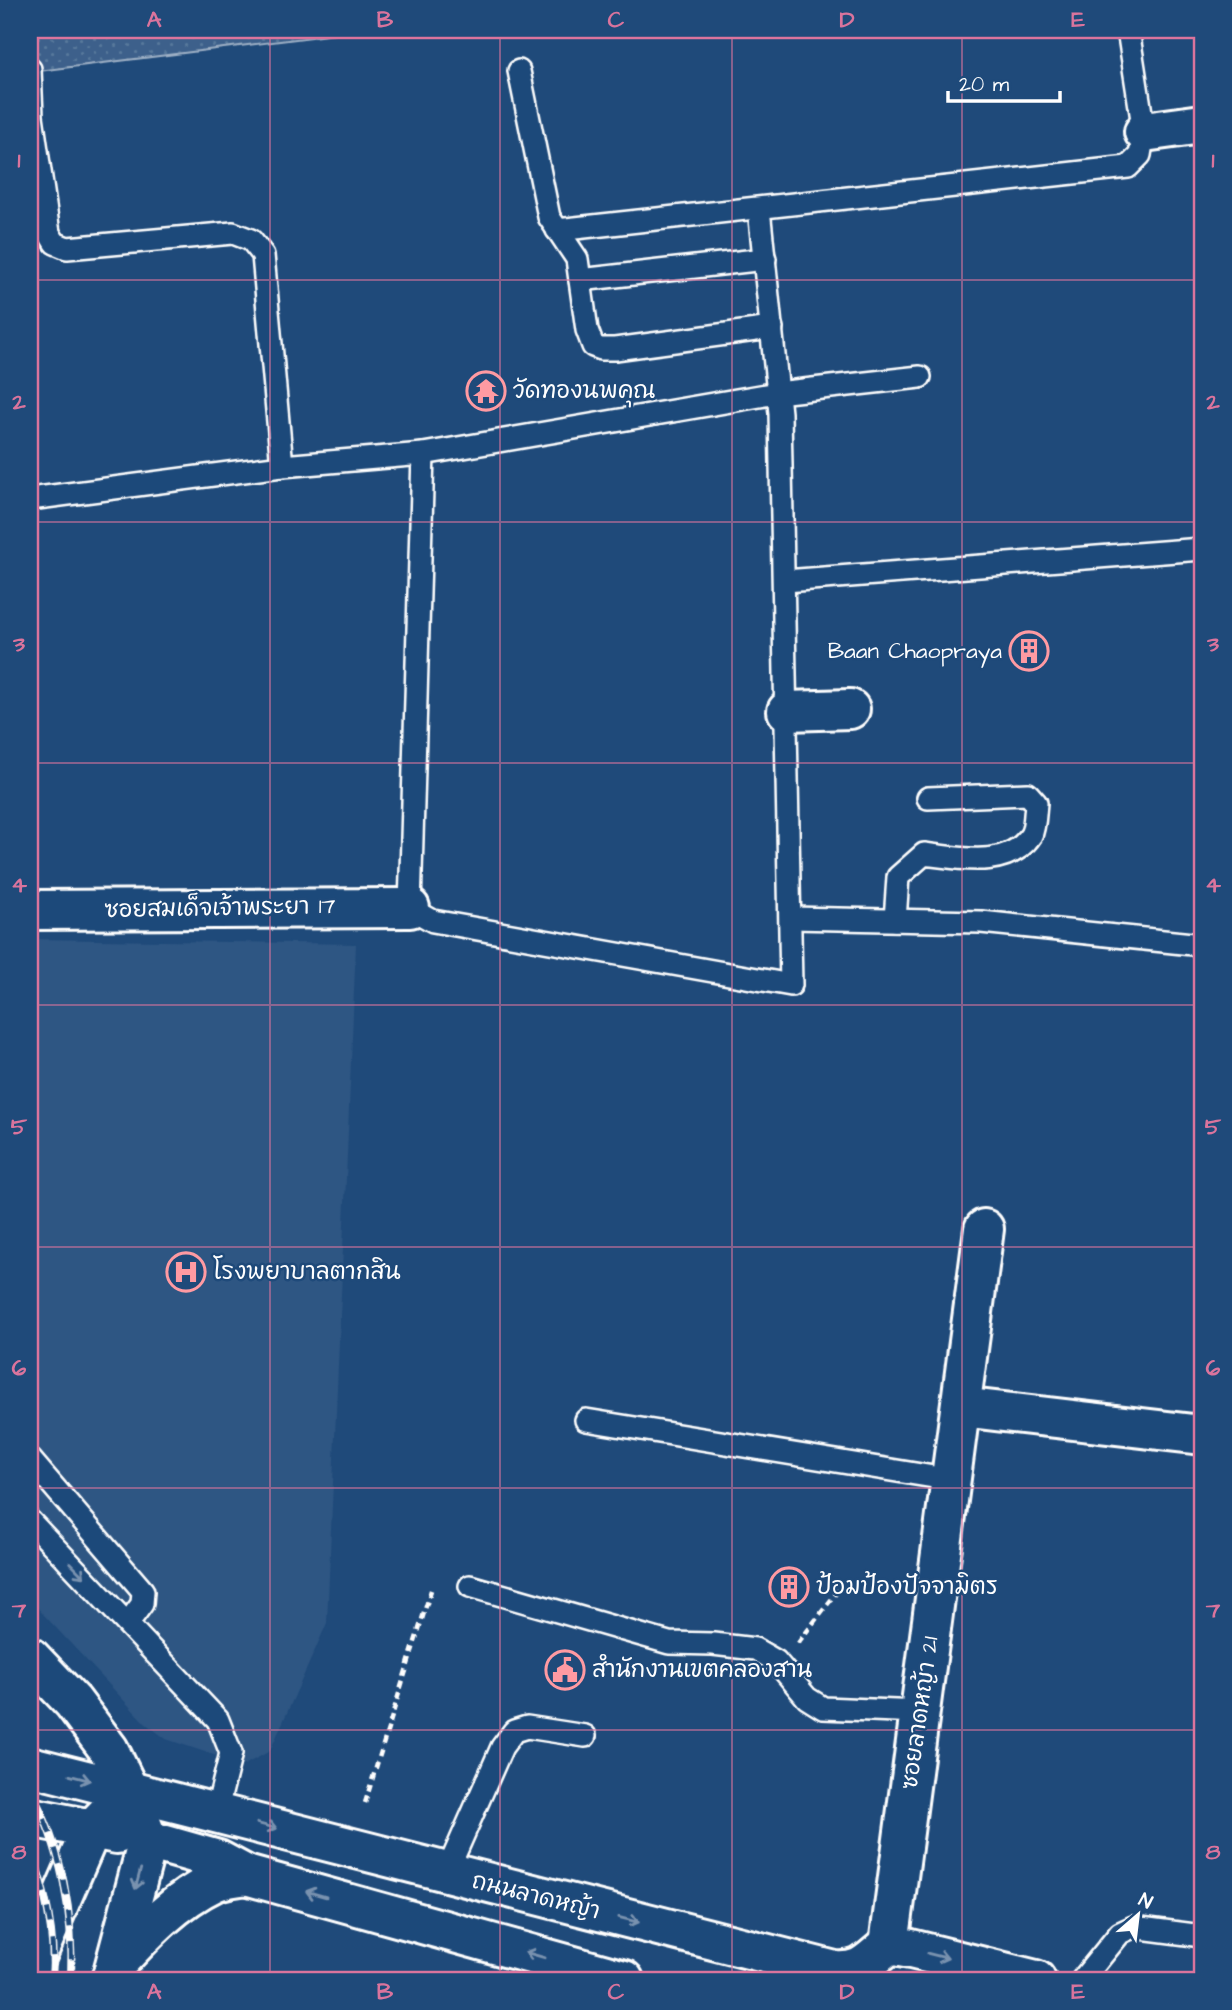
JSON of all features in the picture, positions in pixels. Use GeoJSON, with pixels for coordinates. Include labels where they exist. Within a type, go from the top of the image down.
{"type":"FeatureCollection","features":[{"type":"Feature","properties":{"kind":"street"},"geometry":{"type":"LineString","coordinates":[[1144,132],[1202,124]]}},
{"type":"Feature","properties":{"kind":"street"},"geometry":{"type":"LineString","coordinates":[[787,711],[850,709]]}},
{"type":"Feature","properties":{"kind":"street","name":"ซอยสมเด็จเจ้าพระยา 17"},"geometry":{"type":"LineString","coordinates":[[30,910],[410,908]]}},
{"type":"Feature","properties":{"kind":"street","name":"ซอยลาดหญ้า 21"},"geometry":{"type":"LineString","coordinates":[[888,1945],[984,1229]]}},
{"type":"Feature","properties":{"kind":"street"},"geometry":{"type":"LineString","coordinates":[[961,1408],[1202,1434]]}},
{"type":"Feature","properties":{"kind":"street"},"geometry":{"type":"LineString","coordinates":[[30,1657],[73,1702],[109,1750],[130,1791],[148,1840],[114,1971]]}},
{"type":"Feature","properties":{"kind":"street","name":"ถนนลาดหญ้า"},"geometry":{"type":"LineString","coordinates":[[30,1766],[835,1971],[849,1972],[867,1965],[888,1945]]}},
{"type":"Feature","properties":{"kind":"street"},"geometry":{"type":"LineString","coordinates":[[30,1971],[91,1830],[130,1791]]}},
{"type":"Feature","properties":{"kind":"street"},"geometry":{"type":"LineString","coordinates":[[30,1817],[148,1840],[218,1860],[246,1875],[624,1980]]}},
{"type":"Feature","properties":{"kind":"street"},"geometry":{"type":"LineString","coordinates":[[114,1971],[150,1927],[190,1896],[216,1881],[246,1875]]}},
{"type":"Feature","properties":{"kind":"street"},"geometry":{"type":"LineString","coordinates":[[30,1908],[33,1937],[30,1954]]}},
{"type":"Feature","properties":{"kind":"street"},"geometry":{"type":"LineString","coordinates":[[888,1945],[1036,1980]]}},
{"type":"Feature","properties":{"kind":"lane"},"geometry":{"type":"LineString","coordinates":[[556,230],[1128,167],[1140,155],[1144,132],[1128,30]]}},
{"type":"Feature","properties":{"kind":"lane"},"geometry":{"type":"LineString","coordinates":[[30,69],[31,103],[49,233],[54,243],[67,248],[233,233],[251,240],[263,255],[282,466]]}},
{"type":"Feature","properties":{"kind":"lane"},"geometry":{"type":"LineString","coordinates":[[519,71],[549,217],[577,259],[589,341],[601,349],[772,328]]}},
{"type":"Feature","properties":{"kind":"lane"},"geometry":{"type":"LineString","coordinates":[[423,454],[410,908],[433,920],[791,985],[780,413],[759,209]]}},
{"type":"Feature","properties":{"kind":"lane"},"geometry":{"type":"LineString","coordinates":[[580,280],[765,259]]}},
{"type":"Feature","properties":{"kind":"lane"},"geometry":{"type":"LineString","coordinates":[[30,499],[282,466],[423,454],[777,393],[920,377]]}},
{"type":"Feature","properties":{"kind":"lane"},"geometry":{"type":"LineString","coordinates":[[785,581],[1202,550]]}},
{"type":"Feature","properties":{"kind":"lane"},"geometry":{"type":"LineString","coordinates":[[895,920],[898,877],[924,854],[996,859],[1015,850],[1032,834],[1036,803],[1028,794],[928,798]]}},
{"type":"Feature","properties":{"kind":"lane"},"geometry":{"type":"LineString","coordinates":[[791,918],[981,922],[1202,945]]}},
{"type":"Feature","properties":{"kind":"lane"},"geometry":{"type":"LineString","coordinates":[[586,1420],[951,1480]]}},
{"type":"Feature","properties":{"kind":"lane"},"geometry":{"type":"LineString","coordinates":[[30,1458],[143,1591],[142,1604],[128,1623]]}},
{"type":"Feature","properties":{"kind":"lane"},"geometry":{"type":"LineString","coordinates":[[30,1521],[218,1720],[230,1753],[216,1813]]}},
{"type":"Feature","properties":{"kind":"lane"},"geometry":{"type":"LineString","coordinates":[[470,1586],[669,1643],[755,1649],[776,1661],[807,1698],[823,1708],[920,1712]]}},
{"type":"Feature","properties":{"kind":"lane"},"geometry":{"type":"LineString","coordinates":[[446,1874],[502,1746],[514,1731],[527,1727],[585,1736]]}},
{"type":"Feature","properties":{"kind":"lane"},"geometry":{"type":"LineString","coordinates":[[1082,1980],[1115,1939],[1133,1927],[1202,1936]]}},
{"type":"Feature","properties":{"kind":"path"},"geometry":{"type":"LineString","coordinates":[[365,1804],[432,1587]]}},
{"type":"Feature","properties":{"kind":"path"},"geometry":{"type":"LineString","coordinates":[[807,1631],[840,1588]]}},
{"type":"Feature","properties":{"kind":"shaded area"},"geometry":{"type":"Polygon","coordinates":[[[30,30],[368,30],[30,72],[30,30]]]}},
{"type":"Feature","properties":{"kind":"shaded area","name":"โรงพยาบาลตากสิน"},"geometry":{"type":"Polygon","coordinates":[[[30,939],[356,944],[327,1623],[270,1751],[244,1765],[166,1739],[145,1723],[30,1600],[30,939]]]}},
{"type":"Feature","properties":{"kind":"railway"},"geometry":{"type":"LineString","coordinates":[[30,1790],[50,1834],[64,1882],[70,1931],[71,1980]]}},
{"type":"Feature","properties":{"kind":"railway"},"geometry":{"type":"LineString","coordinates":[[30,1847],[48,1912],[52,1980]]}},
{"type":"Feature","properties":{"kind":"place","name":"วัดทองนพคุณ"},"geometry":{"type":"Point","coordinates":[486,391]}},
{"type":"Feature","properties":{"kind":"place","name":"Baan Chaopraya"},"geometry":{"type":"Point","coordinates":[1029,651]}},
{"type":"Feature","properties":{"kind":"place","name":"โรงพยาบาลตากสิน"},"geometry":{"type":"Point","coordinates":[186,1272]}},
{"type":"Feature","properties":{"kind":"place","name":"ป้อมป้องปัจจามิตร"},"geometry":{"type":"Point","coordinates":[789,1587]}},
{"type":"Feature","properties":{"kind":"place","name":"สำนักงานเขตคลองสาน"},"geometry":{"type":"Point","coordinates":[565,1670]}}]}
